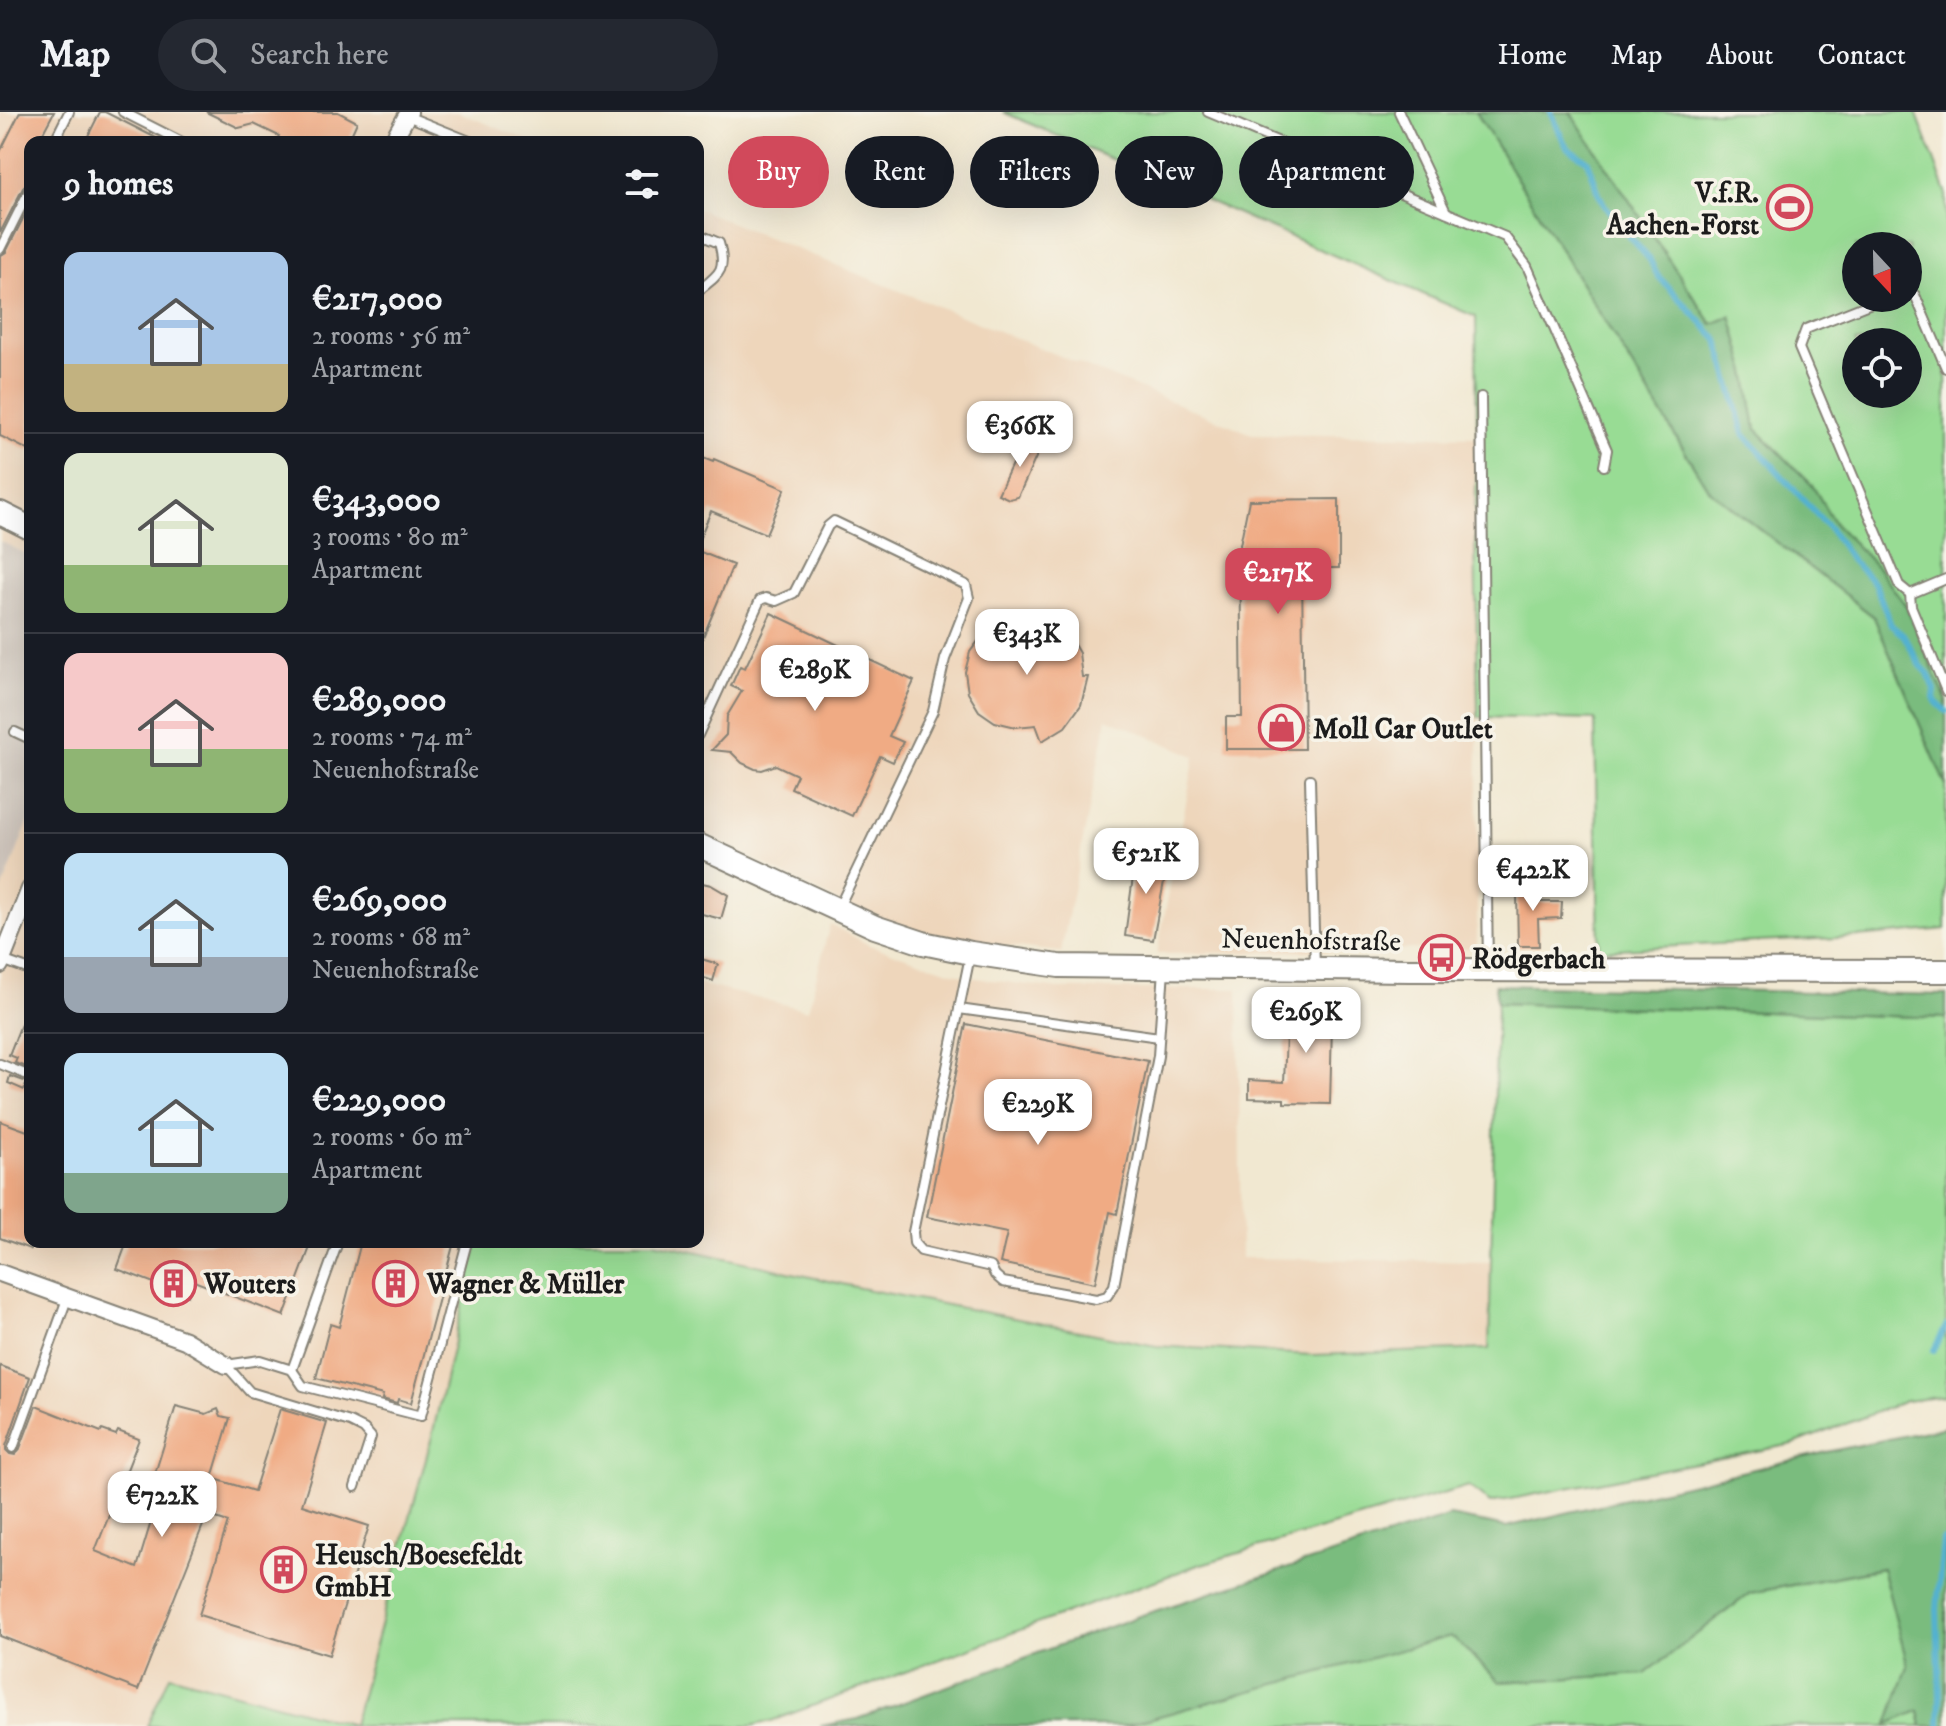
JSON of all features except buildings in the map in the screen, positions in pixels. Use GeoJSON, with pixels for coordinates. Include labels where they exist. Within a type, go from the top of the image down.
{"type":"FeatureCollection","features":[{"type":"Feature","properties":{"kind":"street"},"geometry":{"type":"LineString","coordinates":[[395,136],[408,114]]}},
{"type":"Feature","properties":{"kind":"street"},"geometry":{"type":"LineString","coordinates":[[0,513],[24,525]]}},
{"type":"Feature","properties":{"kind":"street","name":"Neuenhofstraße"},"geometry":{"type":"LineString","coordinates":[[704,848],[875,927],[923,943],[1059,966],[1946,971]]}},
{"type":"Feature","properties":{"kind":"street"},"geometry":{"type":"LineString","coordinates":[[1,963],[24,904]]}},
{"type":"Feature","properties":{"kind":"street"},"geometry":{"type":"LineString","coordinates":[[0,1273],[185,1340],[226,1365]]}},
{"type":"Feature","properties":{"kind":"lane"},"geometry":{"type":"LineString","coordinates":[[57,136],[69,112]]}},
{"type":"Feature","properties":{"kind":"lane"},"geometry":{"type":"LineString","coordinates":[[123,112],[170,136]]}},
{"type":"Feature","properties":{"kind":"lane"},"geometry":{"type":"LineString","coordinates":[[1208,112],[1505,237],[1527,266],[1607,450],[1604,466]]}},
{"type":"Feature","properties":{"kind":"lane"},"geometry":{"type":"LineString","coordinates":[[1399,112],[1446,212]]}},
{"type":"Feature","properties":{"kind":"lane"},"geometry":{"type":"LineString","coordinates":[[408,114],[458,136]]}},
{"type":"Feature","properties":{"kind":"lane"},"geometry":{"type":"LineString","coordinates":[[0,249],[24,201]]}},
{"type":"Feature","properties":{"kind":"lane"},"geometry":{"type":"LineString","coordinates":[[704,237],[719,243],[723,259],[718,275],[704,286]]}},
{"type":"Feature","properties":{"kind":"lane"},"geometry":{"type":"LineString","coordinates":[[1922,311],[1946,368]]}},
{"type":"Feature","properties":{"kind":"lane"},"geometry":{"type":"LineString","coordinates":[[1849,312],[1806,329],[1799,348],[1899,585],[1910,594],[1911,606],[1946,691]]}},
{"type":"Feature","properties":{"kind":"lane"},"geometry":{"type":"LineString","coordinates":[[1481,397],[1488,970]]}},
{"type":"Feature","properties":{"kind":"lane"},"geometry":{"type":"LineString","coordinates":[[704,722],[760,600],[776,601],[794,593],[828,526],[834,521],[966,585],[969,598],[945,659],[933,711],[838,910]]}},
{"type":"Feature","properties":{"kind":"lane"},"geometry":{"type":"LineString","coordinates":[[1910,594],[1946,579]]}},
{"type":"Feature","properties":{"kind":"lane"},"geometry":{"type":"LineString","coordinates":[[15,732],[24,736]]}},
{"type":"Feature","properties":{"kind":"lane"},"geometry":{"type":"LineString","coordinates":[[1310,779],[1315,969]]}},
{"type":"Feature","properties":{"kind":"lane"},"geometry":{"type":"LineString","coordinates":[[971,953],[913,1232],[914,1243],[921,1251],[991,1267],[1003,1282],[1096,1299],[1107,1296],[1114,1286],[1158,1056],[1164,968]]}},
{"type":"Feature","properties":{"kind":"lane"},"geometry":{"type":"LineString","coordinates":[[1,963],[24,969]]}},
{"type":"Feature","properties":{"kind":"lane"},"geometry":{"type":"LineString","coordinates":[[959,1009],[1159,1037]]}},
{"type":"Feature","properties":{"kind":"lane"},"geometry":{"type":"LineString","coordinates":[[0,1064],[24,1074]]}},
{"type":"Feature","properties":{"kind":"lane"},"geometry":{"type":"LineString","coordinates":[[292,1370],[336,1248]]}},
{"type":"Feature","properties":{"kind":"lane"},"geometry":{"type":"LineString","coordinates":[[226,1365],[260,1360],[292,1370],[303,1386],[421,1416],[465,1248]]}},
{"type":"Feature","properties":{"kind":"lane"},"geometry":{"type":"LineString","coordinates":[[13,1448],[67,1299]]}},
{"type":"Feature","properties":{"kind":"lane"},"geometry":{"type":"LineString","coordinates":[[226,1365],[250,1392],[364,1429],[371,1437],[355,1487]]}},
{"type":"Feature","properties":{"kind":"shaded area"},"geometry":{"type":"Polygon","coordinates":[[[0,112],[458,112],[517,136],[24,136],[24,553],[0,541],[0,112]]]}},
{"type":"Feature","properties":{"kind":"shaded area"},"geometry":{"type":"Polygon","coordinates":[[[704,211],[1252,434],[1477,437],[1477,948],[1157,954],[1195,756],[1107,718],[1061,952],[974,942],[915,930],[839,902],[704,834],[704,211]]]}},
{"type":"Feature","properties":{"kind":"shaded area"},"geometry":{"type":"Polygon","coordinates":[[[0,541],[24,553],[24,833],[0,895],[0,541]]]}},
{"type":"Feature","properties":{"kind":"shaded area"},"geometry":{"type":"Polygon","coordinates":[[[24,833],[24,1248],[476,1248],[431,1440],[353,1725],[170,1675],[147,1726],[0,1726],[0,895],[24,833]]]}},
{"type":"Feature","properties":{"kind":"shaded area"},"geometry":{"type":"Polygon","coordinates":[[[830,924],[869,945],[968,977],[1058,989],[1238,989],[1241,1258],[1490,1262],[1489,1349],[1312,1355],[1156,1346],[860,1288],[681,1248],[704,1248],[704,985],[808,1010],[830,924]]]}},
{"type":"Feature","properties":{"kind":"green space"},"geometry":{"type":"Polygon","coordinates":[[[1003,112],[1476,112],[1708,489],[1874,617],[1946,786],[1946,929],[1856,937],[1599,950],[1595,720],[1478,717],[1476,317],[1223,207],[1223,136],[1115,136],[1115,161],[1099,154],[1099,136],[1058,136],[1003,112]]]}},
{"type":"Feature","properties":{"kind":"green space"},"geometry":{"type":"Polygon","coordinates":[[[1476,112],[1570,112],[1712,324],[1731,316],[1745,366],[1756,429],[1812,485],[1835,524],[1877,567],[1906,606],[1946,699],[1946,786],[1874,617],[1708,489],[1476,112]]]}},
{"type":"Feature","properties":{"kind":"green space"},"geometry":{"type":"Polygon","coordinates":[[[1570,112],[1916,112],[1946,192],[1946,699],[1906,606],[1877,567],[1835,524],[1812,485],[1756,429],[1745,366],[1731,316],[1712,324],[1570,112]]]}},
{"type":"Feature","properties":{"kind":"green space"},"geometry":{"type":"Polygon","coordinates":[[[1495,985],[1946,995],[1946,1018],[1497,1003],[1495,985]]]}},
{"type":"Feature","properties":{"kind":"green space"},"geometry":{"type":"Polygon","coordinates":[[[1497,1003],[1946,1018],[1946,1396],[1906,1401],[1793,1444],[1490,1503],[1469,1486],[1198,1565],[751,1726],[147,1726],[170,1675],[353,1725],[431,1440],[476,1248],[681,1248],[860,1288],[1156,1346],[1312,1355],[1489,1349],[1497,1003]]]}},
{"type":"Feature","properties":{"kind":"green space"},"geometry":{"type":"Polygon","coordinates":[[[1946,1427],[1946,1726],[1922,1726],[1919,1711],[1888,1724],[1908,1666],[1882,1568],[1750,1593],[1645,1674],[1500,1682],[1451,1636],[1123,1726],[820,1726],[858,1719],[1136,1617],[1450,1516],[1506,1527],[1946,1427]]]}},
{"type":"Feature","properties":{"kind":"green space"},"geometry":{"type":"Polygon","coordinates":[[[1883,1568],[1908,1666],[1889,1723],[1919,1711],[1922,1726],[1123,1726],[1451,1636],[1500,1682],[1644,1674],[1750,1593],[1883,1568]]]}},
{"type":"Feature","properties":{"kind":"waterway","name":"Rödgerbach"},"geometry":{"type":"LineString","coordinates":[[1551,112],[1568,148],[1588,161],[1605,206],[1650,260],[1657,275],[1718,340],[1744,434],[1875,584],[1891,625],[1904,636],[1928,673],[1935,690],[1934,698],[1946,711]]}},
{"type":"Feature","properties":{"kind":"waterway","name":"Rödgerbach"},"geometry":{"type":"LineString","coordinates":[[1934,1350],[1946,1326]]}},
{"type":"Feature","properties":{"kind":"waterway","name":"Rödgerbach"},"geometry":{"type":"LineString","coordinates":[[1939,1726],[1937,1609],[1943,1540]]}},
{"type":"Feature","properties":{"kind":"place","name":"V.f.R. Aachen-Forst"},"geometry":{"type":"Point","coordinates":[1790,208]}},
{"type":"Feature","properties":{"kind":"place","name":"Moll Car Outlet"},"geometry":{"type":"Point","coordinates":[1282,728]}},
{"type":"Feature","properties":{"kind":"place","name":"Rödgerbach"},"geometry":{"type":"Point","coordinates":[1441,958]}},
{"type":"Feature","properties":{"kind":"place","name":"Wouters"},"geometry":{"type":"Point","coordinates":[173,1283]}},
{"type":"Feature","properties":{"kind":"place","name":"Wagner & Müller"},"geometry":{"type":"Point","coordinates":[396,1283]}},
{"type":"Feature","properties":{"kind":"place","name":"Heusch/Boesefeldt GmbH"},"geometry":{"type":"Point","coordinates":[284,1570]}}]}
